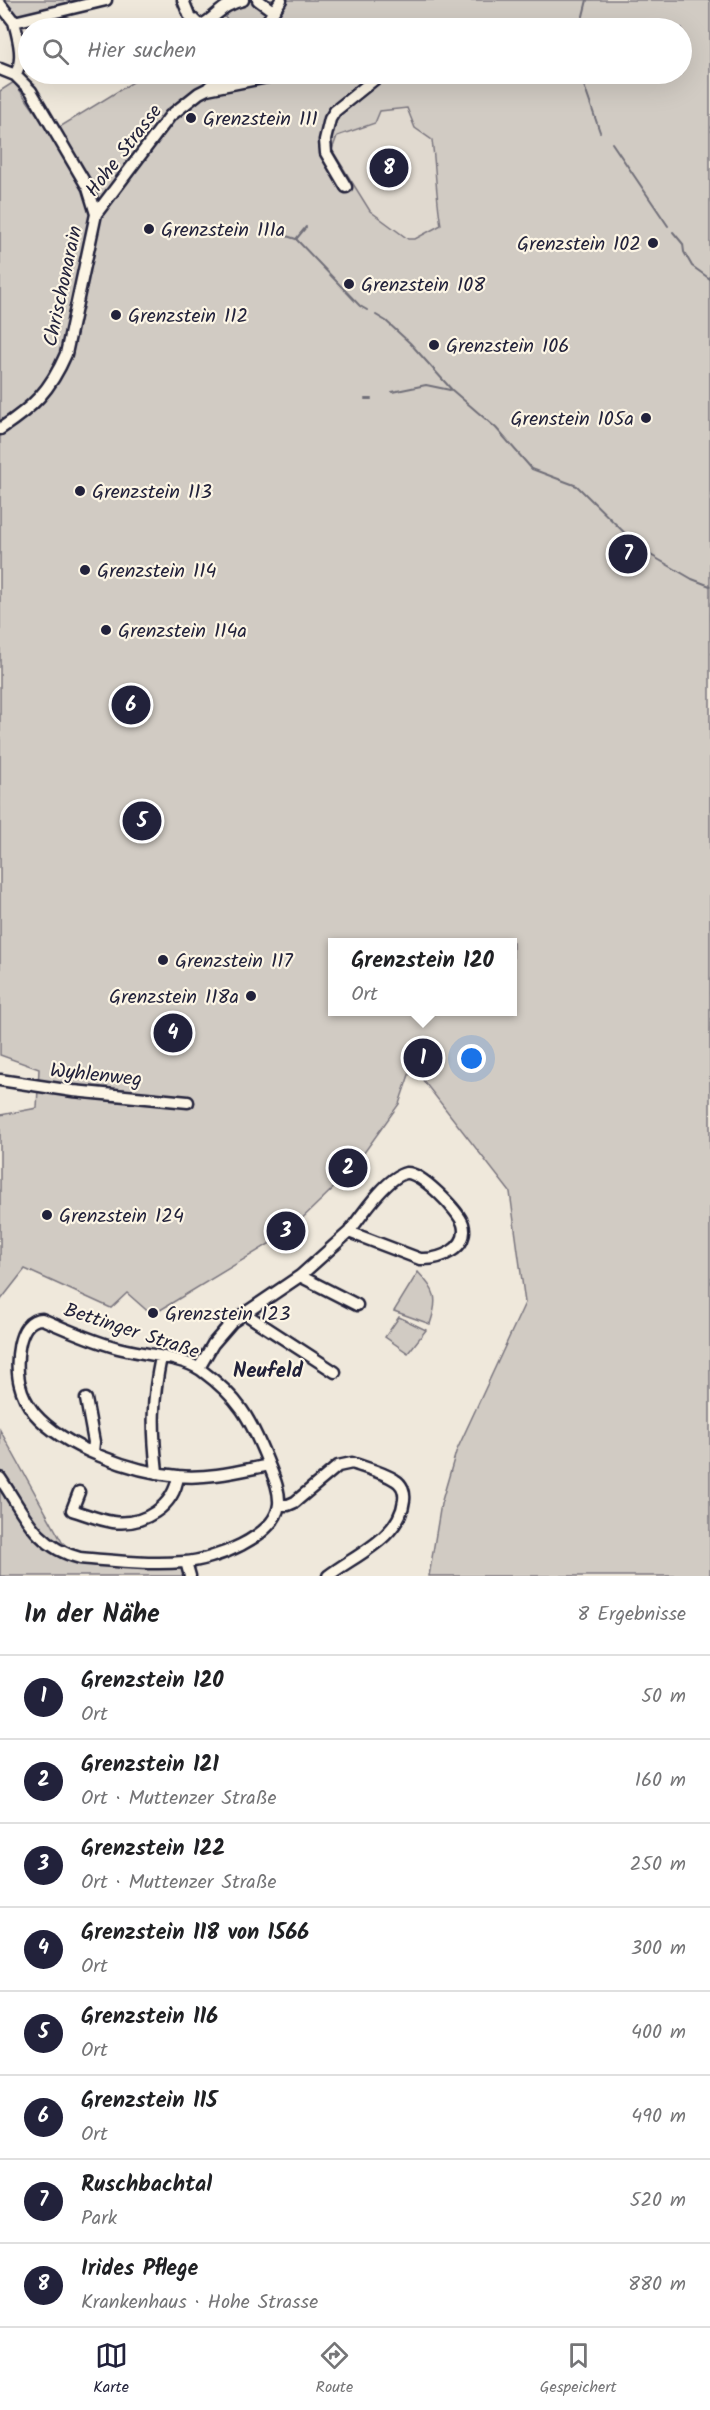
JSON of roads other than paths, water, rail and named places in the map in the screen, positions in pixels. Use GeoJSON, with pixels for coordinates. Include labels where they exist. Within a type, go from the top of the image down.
{"type":"FeatureCollection","features":[{"type":"Feature","properties":{"kind":"street"},"geometry":{"type":"LineString","coordinates":[[31,18],[106,0]]}},
{"type":"Feature","properties":{"kind":"street"},"geometry":{"type":"LineString","coordinates":[[183,0],[192,18]]}},
{"type":"Feature","properties":{"kind":"street"},"geometry":{"type":"LineString","coordinates":[[214,18],[223,8],[243,0]]}},
{"type":"Feature","properties":{"kind":"street"},"geometry":{"type":"LineString","coordinates":[[258,0],[273,11]]}},
{"type":"Feature","properties":{"kind":"street"},"geometry":{"type":"LineString","coordinates":[[269,18],[281,0]]}},
{"type":"Feature","properties":{"kind":"street"},"geometry":{"type":"LineString","coordinates":[[0,4],[14,22],[18,45]]}},
{"type":"Feature","properties":{"kind":"street"},"geometry":{"type":"LineString","coordinates":[[14,22],[18,21]]}},
{"type":"Feature","properties":{"kind":"street","name":"Chrischonarain"},"geometry":{"type":"LineString","coordinates":[[0,69],[18,78]]}},
{"type":"Feature","properties":{"kind":"street"},"geometry":{"type":"LineString","coordinates":[[15,75],[18,70]]}},
{"type":"Feature","properties":{"kind":"street","name":"Chrischonarain"},"geometry":{"type":"LineString","coordinates":[[0,429],[24,413],[39,399],[58,372],[66,354],[96,214],[88,188],[31,91],[24,84]]}},
{"type":"Feature","properties":{"kind":"street","name":"Hohe Strasse"},"geometry":{"type":"LineString","coordinates":[[96,214],[170,116],[213,84]]}},
{"type":"Feature","properties":{"kind":"street","name":"Hohe Strasse"},"geometry":{"type":"LineString","coordinates":[[207,89],[232,84]]}},
{"type":"Feature","properties":{"kind":"street"},"geometry":{"type":"LineString","coordinates":[[346,187],[326,153],[325,140],[330,119],[335,111],[369,84]]}},
{"type":"Feature","properties":{"kind":"street","name":"Wyhlenweg"},"geometry":{"type":"LineString","coordinates":[[0,1080],[73,1091],[188,1102]]}},
{"type":"Feature","properties":{"kind":"street"},"geometry":{"type":"LineString","coordinates":[[199,1368],[222,1332],[244,1313],[300,1276],[348,1232],[378,1195],[399,1176],[408,1173],[421,1177],[458,1215],[463,1224],[464,1233],[459,1244],[450,1252],[429,1260],[420,1259],[348,1232]]}},
{"type":"Feature","properties":{"kind":"street"},"geometry":{"type":"LineString","coordinates":[[300,1276],[357,1305]]}},
{"type":"Feature","properties":{"kind":"street"},"geometry":{"type":"LineString","coordinates":[[244,1313],[335,1372]]}},
{"type":"Feature","properties":{"kind":"street","name":"Bettinger Straße"},"geometry":{"type":"LineString","coordinates":[[93,1452],[53,1431],[34,1413],[25,1399],[20,1386],[17,1360],[20,1344],[31,1322],[42,1319],[84,1337],[119,1348],[199,1368],[242,1407],[269,1465],[278,1492],[279,1505]]}},
{"type":"Feature","properties":{"kind":"street"},"geometry":{"type":"LineString","coordinates":[[157,1472],[152,1428],[154,1395],[161,1357]]}},
{"type":"Feature","properties":{"kind":"street"},"geometry":{"type":"LineString","coordinates":[[86,1399],[94,1443],[93,1452],[116,1462],[178,1476],[227,1474],[269,1465]]}},
{"type":"Feature","properties":{"kind":"street"},"geometry":{"type":"LineString","coordinates":[[0,1478],[40,1538],[65,1554],[96,1559],[186,1562],[228,1550],[251,1540],[266,1529],[274,1519],[279,1505],[295,1502],[344,1463],[352,1463],[396,1480],[402,1488],[404,1497],[402,1510],[387,1535],[328,1576]]}},
{"type":"Feature","properties":{"kind":"street"},"geometry":{"type":"LineString","coordinates":[[79,1492],[72,1510],[111,1522],[137,1521],[155,1513],[167,1503],[177,1489],[178,1476]]}},
{"type":"Feature","properties":{"kind":"street"},"geometry":{"type":"LineString","coordinates":[[186,1562],[190,1576]]}},
{"type":"Feature","properties":{"kind":"waterway"},"geometry":{"type":"LineString","coordinates":[[582,18],[587,0]]}},
{"type":"Feature","properties":{"kind":"waterway"},"geometry":{"type":"LineString","coordinates":[[583,84],[600,132]]}},
{"type":"Feature","properties":{"kind":"waterway"},"geometry":{"type":"LineString","coordinates":[[612,143],[668,226]]}},
{"type":"Feature","properties":{"kind":"waterway"},"geometry":{"type":"LineString","coordinates":[[297,238],[306,227]]}},
{"type":"Feature","properties":{"kind":"waterway"},"geometry":{"type":"LineString","coordinates":[[261,228],[296,239],[360,306],[367,310]]}},
{"type":"Feature","properties":{"kind":"waterway"},"geometry":{"type":"LineString","coordinates":[[673,232],[683,244],[684,252],[692,266],[710,279]]}},
{"type":"Feature","properties":{"kind":"waterway"},"geometry":{"type":"LineString","coordinates":[[376,315],[410,343],[452,390],[496,428],[532,469],[577,486],[642,550],[692,579],[710,586]]}},
{"type":"Feature","properties":{"kind":"waterway"},"geometry":{"type":"LineString","coordinates":[[392,392],[426,385],[450,390]]}},
{"type":"Feature","properties":{"kind":"waterway"},"geometry":{"type":"LineString","coordinates":[[365,399],[371,399]]}},
{"type":"Feature","properties":{"kind":"place","name":"Grenzstein 111"},"geometry":{"type":"Point","coordinates":[191,118]}},
{"type":"Feature","properties":{"kind":"place","name":"Irides Pflege"},"geometry":{"type":"Point","coordinates":[389,168]}},
{"type":"Feature","properties":{"kind":"place","name":"Grenzstein 111a"},"geometry":{"type":"Point","coordinates":[149,229]}},
{"type":"Feature","properties":{"kind":"place","name":"Grenzstein 102"},"geometry":{"type":"Point","coordinates":[653,243]}},
{"type":"Feature","properties":{"kind":"place","name":"Grenzstein 108"},"geometry":{"type":"Point","coordinates":[349,284]}},
{"type":"Feature","properties":{"kind":"place","name":"Grenzstein 112"},"geometry":{"type":"Point","coordinates":[116,315]}},
{"type":"Feature","properties":{"kind":"place","name":"Grenzstein 106"},"geometry":{"type":"Point","coordinates":[434,345]}},
{"type":"Feature","properties":{"kind":"place","name":"Grenstein 105a"},"geometry":{"type":"Point","coordinates":[646,418]}},
{"type":"Feature","properties":{"kind":"place","name":"Grenzstein 113"},"geometry":{"type":"Point","coordinates":[80,491]}},
{"type":"Feature","properties":{"kind":"place","name":"Ruschbachtal"},"geometry":{"type":"Point","coordinates":[628,554]}},
{"type":"Feature","properties":{"kind":"place","name":"Grenzstein 114"},"geometry":{"type":"Point","coordinates":[85,570]}},
{"type":"Feature","properties":{"kind":"place","name":"Grenzstein 114a"},"geometry":{"type":"Point","coordinates":[106,630]}},
{"type":"Feature","properties":{"kind":"place","name":"Grenzstein 115"},"geometry":{"type":"Point","coordinates":[131,705]}},
{"type":"Feature","properties":{"kind":"place","name":"Grenzstein 116"},"geometry":{"type":"Point","coordinates":[142,821]}},
{"type":"Feature","properties":{"kind":"place","name":"Grenzstein 117"},"geometry":{"type":"Point","coordinates":[163,960]}},
{"type":"Feature","properties":{"kind":"place","name":"Grenzstein 118a"},"geometry":{"type":"Point","coordinates":[251,996]}},
{"type":"Feature","properties":{"kind":"place","name":"Grenzstein 118 von 1566"},"geometry":{"type":"Point","coordinates":[173,1033]}},
{"type":"Feature","properties":{"kind":"place","name":"Grenzstein 120"},"geometry":{"type":"Point","coordinates":[423,1058]}},
{"type":"Feature","properties":{"kind":"place","name":"Grenzstein 121"},"geometry":{"type":"Point","coordinates":[348,1168]}},
{"type":"Feature","properties":{"kind":"place","name":"Grenzstein 124"},"geometry":{"type":"Point","coordinates":[47,1215]}},
{"type":"Feature","properties":{"kind":"place","name":"Grenzstein 122"},"geometry":{"type":"Point","coordinates":[286,1231]}},
{"type":"Feature","properties":{"kind":"place","name":"Grenzstein 123"},"geometry":{"type":"Point","coordinates":[153,1313]}},
{"type":"Feature","properties":{"kind":"district","name":"Neufeld"},"geometry":{"type":"Point","coordinates":[268,1370]}}]}
